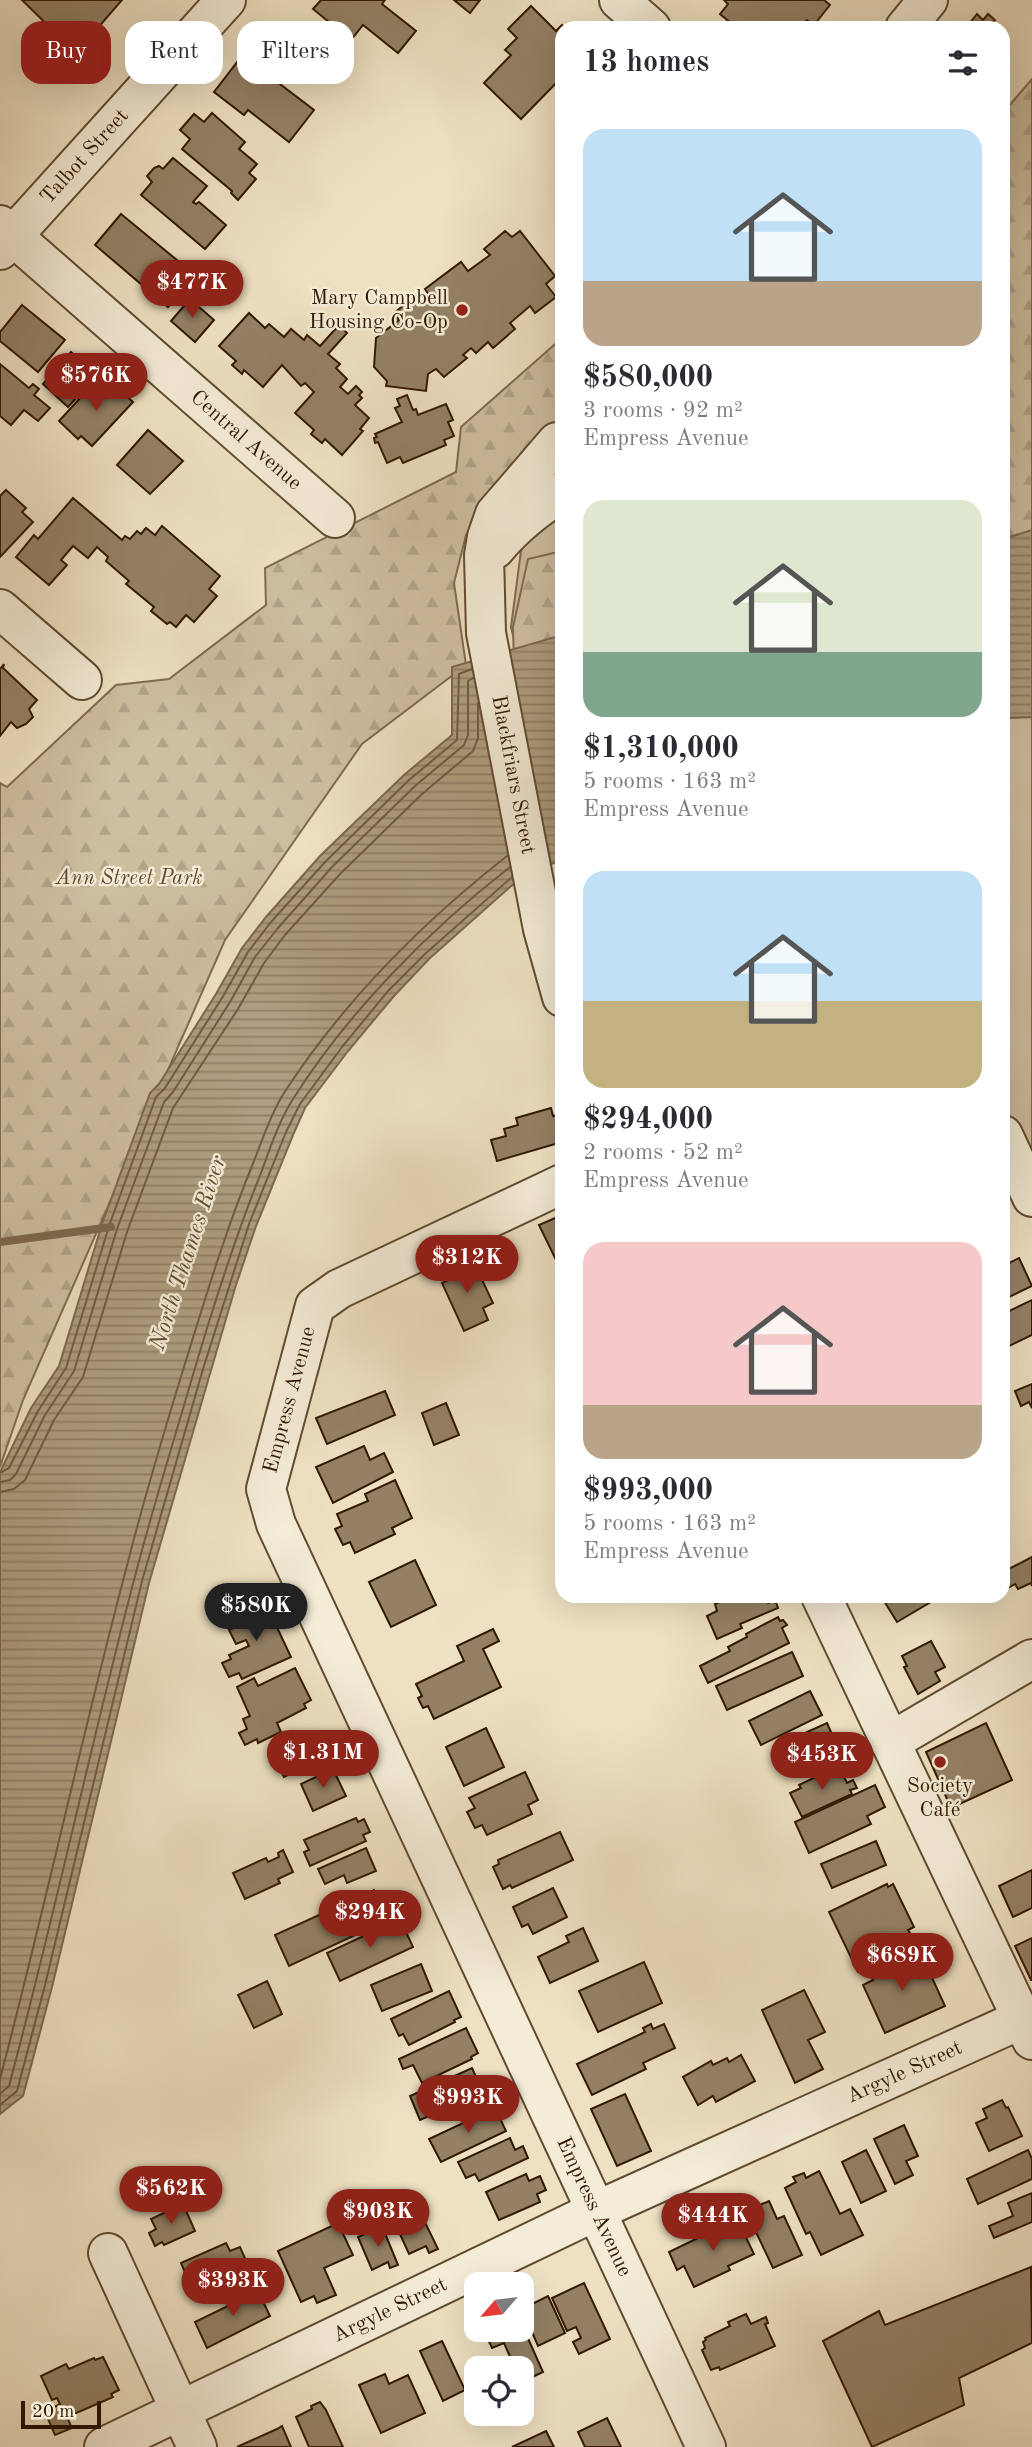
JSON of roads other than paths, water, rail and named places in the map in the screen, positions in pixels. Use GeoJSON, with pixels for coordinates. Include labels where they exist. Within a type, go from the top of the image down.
{"type":"FeatureCollection","features":[{"type":"Feature","properties":{"kind":"street","name":"Talbot Street"},"geometry":{"type":"LineString","coordinates":[[4,237],[226,0]]}},
{"type":"Feature","properties":{"kind":"street"},"geometry":{"type":"LineString","coordinates":[[619,0],[643,21]]}},
{"type":"Feature","properties":{"kind":"street"},"geometry":{"type":"LineString","coordinates":[[911,21],[928,0]]}},
{"type":"Feature","properties":{"kind":"street","name":"Central Avenue"},"geometry":{"type":"LineString","coordinates":[[4,237],[335,518]]}},
{"type":"Feature","properties":{"kind":"street","name":"Blackfriars Street"},"geometry":{"type":"LineString","coordinates":[[555,448],[495,514],[487,537],[485,566],[486,633],[543,929],[555,972]]}},
{"type":"Feature","properties":{"kind":"street"},"geometry":{"type":"LineString","coordinates":[[485,566],[510,530],[555,497]]}},
{"type":"Feature","properties":{"kind":"street"},"geometry":{"type":"LineString","coordinates":[[0,609],[82,680]]}},
{"type":"Feature","properties":{"kind":"street"},"geometry":{"type":"LineString","coordinates":[[1010,1150],[1032,1197]]}},
{"type":"Feature","properties":{"kind":"street","name":"Empress Avenue"},"geometry":{"type":"LineString","coordinates":[[555,1187],[340,1289],[315,1306],[266,1489],[276,1524],[706,2447]]}},
{"type":"Feature","properties":{"kind":"street"},"geometry":{"type":"LineString","coordinates":[[824,1603],[1027,2030]]}},
{"type":"Feature","properties":{"kind":"street"},"geometry":{"type":"LineString","coordinates":[[890,1742],[1032,1660]]}},
{"type":"Feature","properties":{"kind":"street","name":"Argyle Street"},"geometry":{"type":"LineString","coordinates":[[104,2447],[596,2211],[1027,2030]]}},
{"type":"Feature","properties":{"kind":"street"},"geometry":{"type":"LineString","coordinates":[[108,2253],[197,2447]]}},
{"type":"Feature","properties":{"kind":"water"},"geometry":{"type":"Polygon","coordinates":[[[1032,530],[1032,717],[1010,718],[1010,537],[1032,530]]]}},
{"type":"Feature","properties":{"kind":"water","name":"North Thames River"},"geometry":{"type":"Polygon","coordinates":[[[555,637],[555,863],[530,872],[510,887],[429,959],[348,1051],[305,1108],[293,1135],[256,1226],[235,1288],[149,1583],[52,1987],[23,2096],[0,2114],[0,1472],[31,1408],[59,1366],[102,1224],[150,1093],[159,1084],[242,948],[266,917],[320,856],[404,775],[452,735],[452,667],[555,637]]]}},
{"type":"Feature","properties":{"kind":"waterway"},"geometry":{"type":"LineString","coordinates":[[0,1242],[111,1227]]}},
{"type":"Feature","properties":{"kind":"place","name":"Mary Campbell Housing Co-Op"},"geometry":{"type":"Point","coordinates":[462,310]}},
{"type":"Feature","properties":{"kind":"place","name":"Society Café"},"geometry":{"type":"Point","coordinates":[940,1762]}},
{"type":"Feature","properties":{"kind":"park label","name":"Ann Street Park"},"geometry":{"type":"Point","coordinates":[129,878]}}]}
